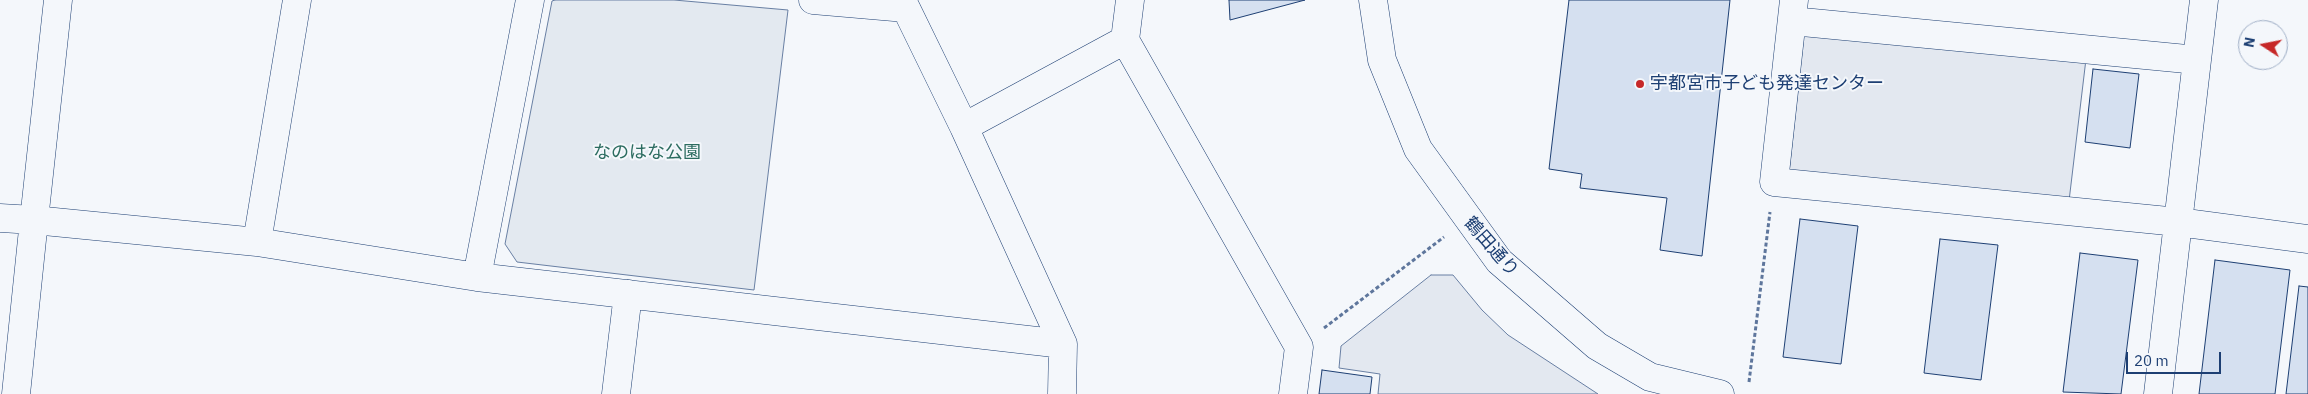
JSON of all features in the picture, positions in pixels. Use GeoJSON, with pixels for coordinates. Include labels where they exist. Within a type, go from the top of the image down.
{"type":"FeatureCollection","features":[{"type":"Feature","properties":{"kind":"street"},"geometry":{"type":"LineString","coordinates":[[16,394],[58,0]]}},
{"type":"Feature","properties":{"kind":"street"},"geometry":{"type":"LineString","coordinates":[[257,242],[297,0]]}},
{"type":"Feature","properties":{"kind":"street"},"geometry":{"type":"LineString","coordinates":[[477,277],[530,0]]}},
{"type":"Feature","properties":{"kind":"street"},"geometry":{"type":"LineString","coordinates":[[813,0],[904,4],[964,127],[1063,344],[1062,394]]}},
{"type":"Feature","properties":{"kind":"street"},"geometry":{"type":"LineString","coordinates":[[1130,0],[1125,40],[1299,347],[1293,394]]}},
{"type":"Feature","properties":{"kind":"street","name":"鶴田通り"},"geometry":{"type":"LineString","coordinates":[[1373,0],[1382,60],[1418,149],[1499,261],[1597,346],[1650,377],[1720,394]]}},
{"type":"Feature","properties":{"kind":"street"},"geometry":{"type":"LineString","coordinates":[[2158,394],[2204,0]]}},
{"type":"Feature","properties":{"kind":"street"},"geometry":{"type":"LineString","coordinates":[[2197,60],[1793,10],[1774,182],[2178,222],[2308,239]]}},
{"type":"Feature","properties":{"kind":"street"},"geometry":{"type":"LineString","coordinates":[[964,127],[1125,40]]}},
{"type":"Feature","properties":{"kind":"street"},"geometry":{"type":"LineString","coordinates":[[0,218],[257,242],[477,277],[1063,344]]}},
{"type":"Feature","properties":{"kind":"street"},"geometry":{"type":"LineString","coordinates":[[616,394],[628,294]]}},
{"type":"Feature","properties":{"kind":"path"},"geometry":{"type":"LineString","coordinates":[[1749,384],[1774,182]]}},
{"type":"Feature","properties":{"kind":"path"},"geometry":{"type":"LineString","coordinates":[[1299,347],[1467,219]]}},
{"type":"Feature","properties":{"kind":"green space","name":"なのはな公園"},"geometry":{"type":"Polygon","coordinates":[[[674,0],[788,10],[754,290],[517,262],[505,244],[552,1],[674,0]]]}},
{"type":"Feature","properties":{"kind":"shaded area"},"geometry":{"type":"Polygon","coordinates":[[[1804,34],[2086,59],[2069,201],[1789,172],[1804,34]]]}},
{"type":"Feature","properties":{"kind":"shaded area"},"geometry":{"type":"Polygon","coordinates":[[[1431,275],[1453,275],[1482,310],[1508,335],[1598,394],[1378,394],[1380,374],[1339,368],[1341,346],[1431,275]]]}},
{"type":"Feature","properties":{"kind":"building"},"geometry":{"type":"Polygon","coordinates":[[[1229,0],[1305,0],[1230,20],[1229,0]]]}},
{"type":"Feature","properties":{"kind":"building","name":"宇都宮市子ども発達センター"},"geometry":{"type":"Polygon","coordinates":[[[1569,0],[1730,0],[1702,256],[1660,250],[1667,198],[1580,188],[1582,174],[1549,169],[1569,0]]]}},
{"type":"Feature","properties":{"kind":"building"},"geometry":{"type":"Polygon","coordinates":[[[2093,69],[2139,74],[2130,148],[2085,142],[2093,69]]]}},
{"type":"Feature","properties":{"kind":"building"},"geometry":{"type":"Polygon","coordinates":[[[1800,219],[1858,226],[1841,364],[1783,357],[1800,219]]]}},
{"type":"Feature","properties":{"kind":"building"},"geometry":{"type":"Polygon","coordinates":[[[1940,239],[1998,245],[1981,380],[1924,373],[1940,239]]]}},
{"type":"Feature","properties":{"kind":"building"},"geometry":{"type":"Polygon","coordinates":[[[2080,253],[2138,260],[2121,394],[2063,392],[2080,253]]]}},
{"type":"Feature","properties":{"kind":"building"},"geometry":{"type":"Polygon","coordinates":[[[2215,260],[2290,270],[2275,394],[2199,394],[2215,260]]]}},
{"type":"Feature","properties":{"kind":"building"},"geometry":{"type":"Polygon","coordinates":[[[2299,286],[2308,287],[2308,394],[2286,394],[2299,286]]]}},
{"type":"Feature","properties":{"kind":"building"},"geometry":{"type":"Polygon","coordinates":[[[1322,370],[1372,377],[1370,394],[1319,394],[1322,370]]]}},
{"type":"Feature","properties":{"kind":"place","name":"宇都宮市子ども発達センター"},"geometry":{"type":"Point","coordinates":[1640,84]}}]}
